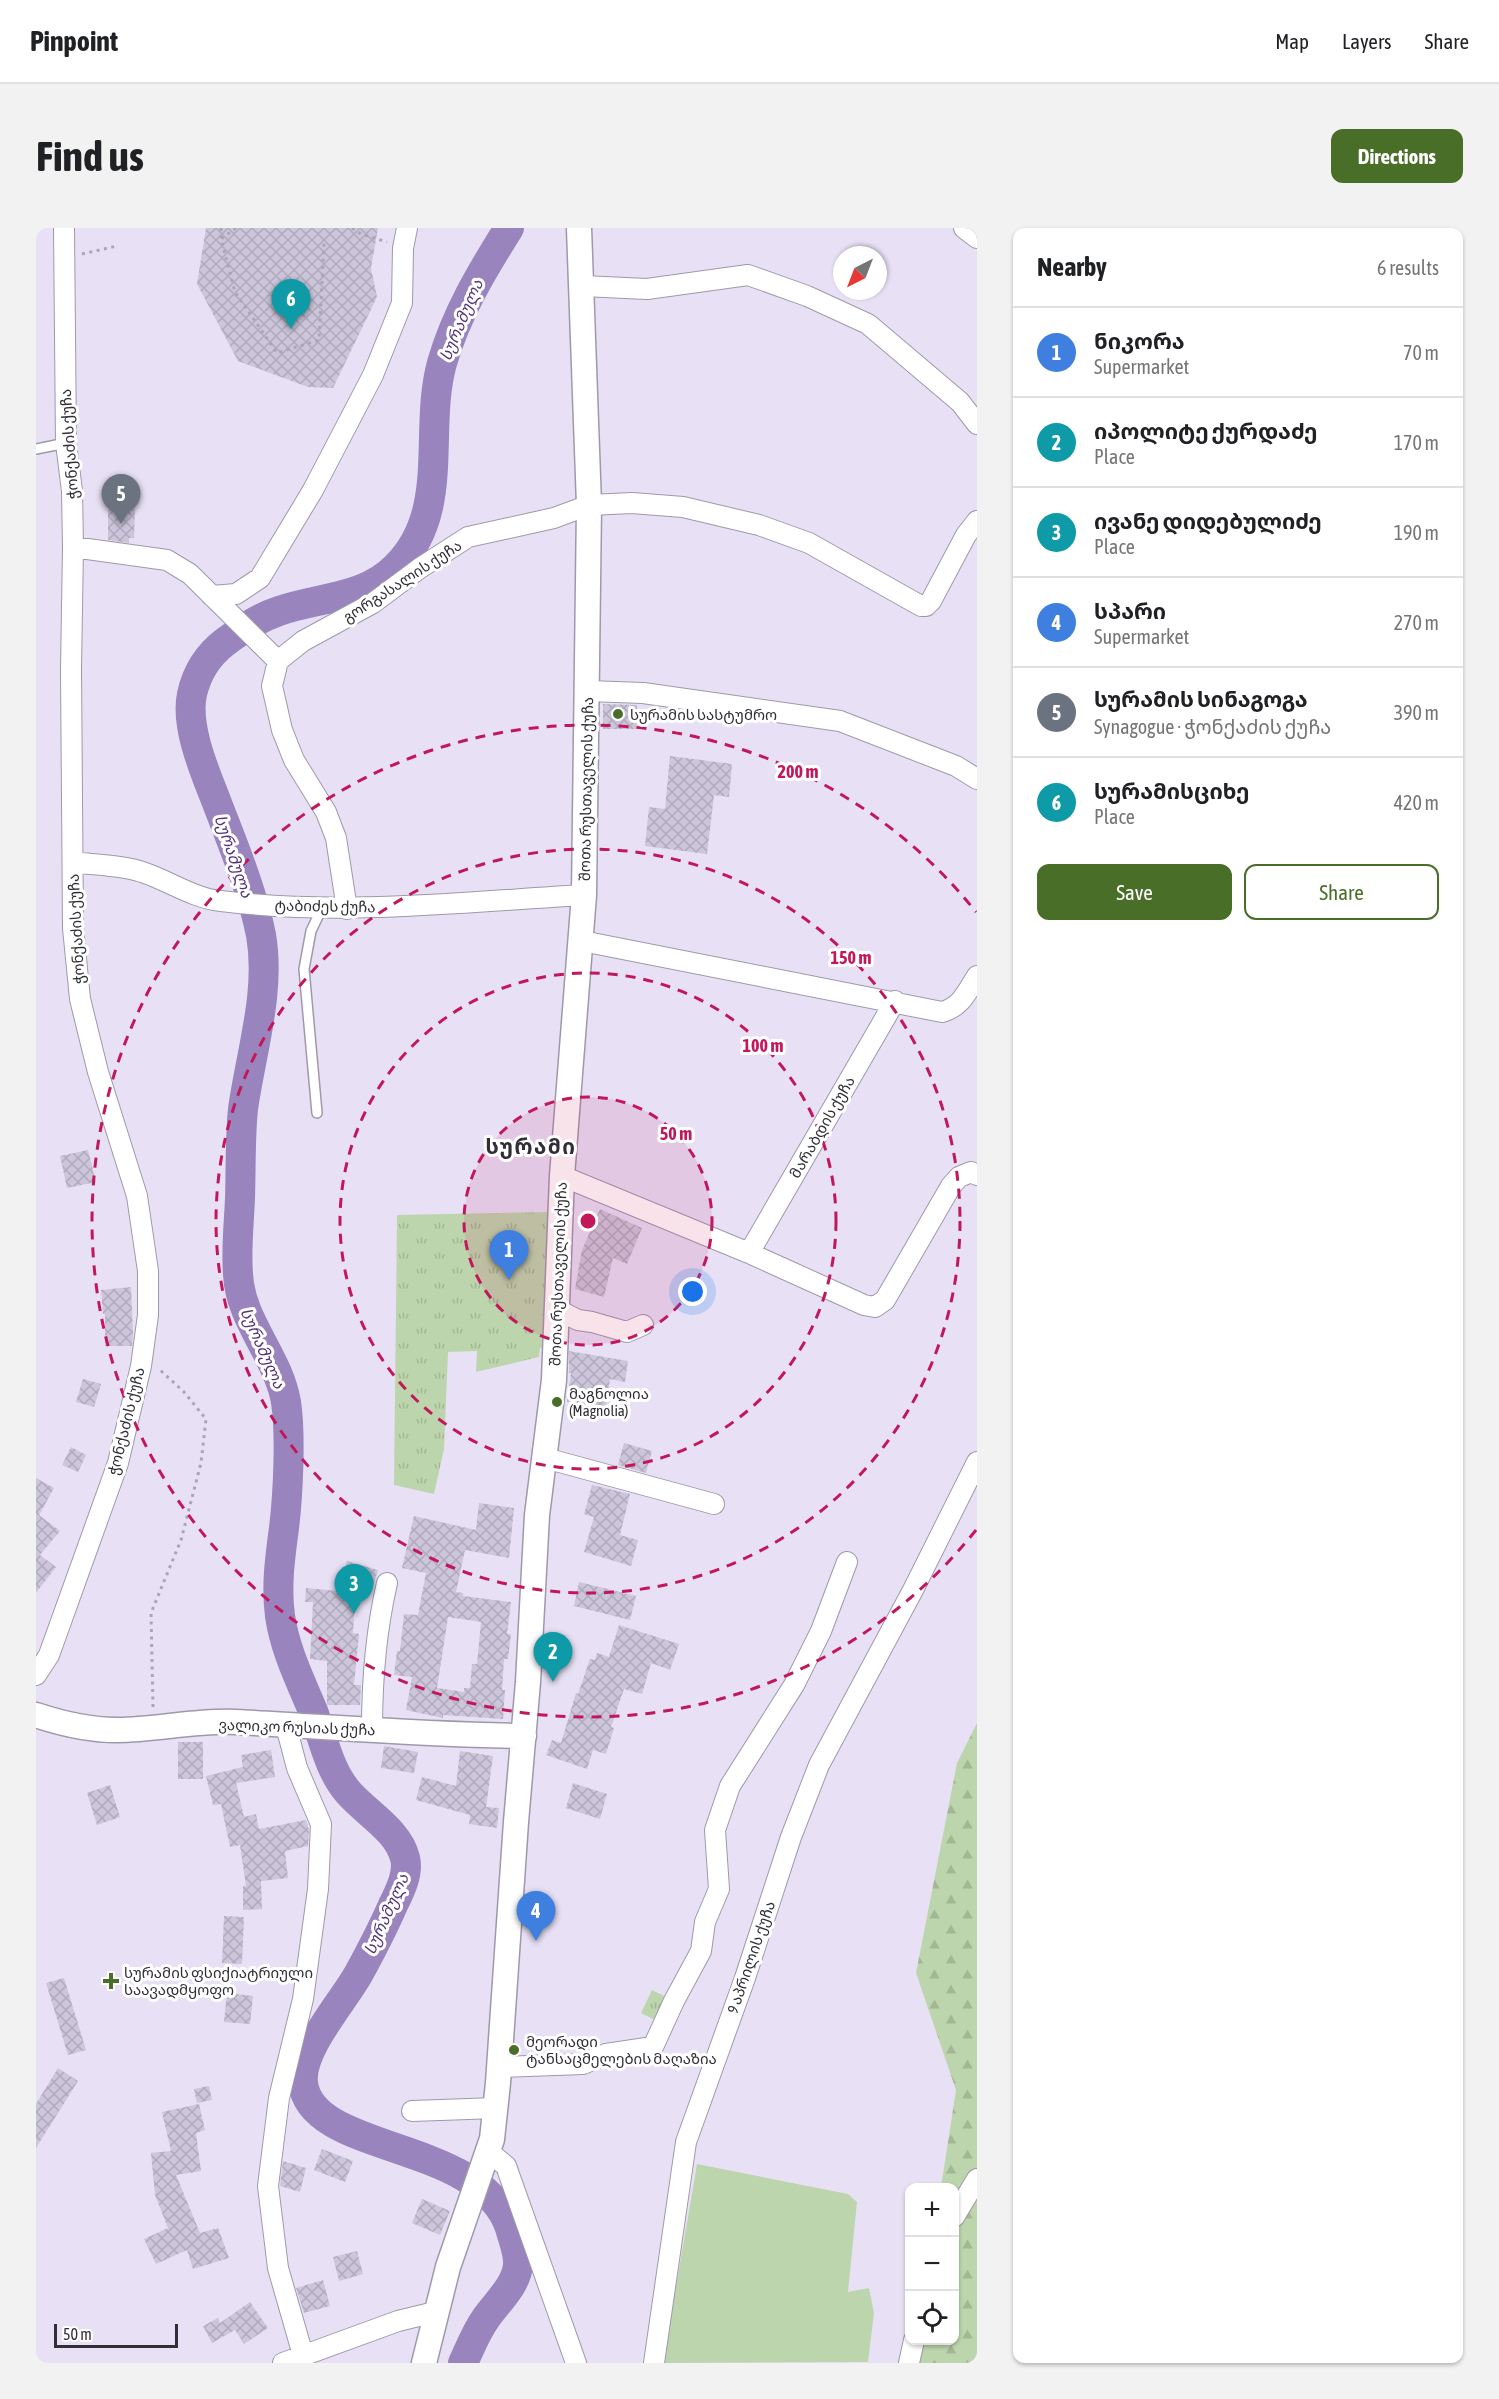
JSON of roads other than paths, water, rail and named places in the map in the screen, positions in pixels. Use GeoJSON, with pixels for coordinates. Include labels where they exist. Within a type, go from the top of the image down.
{"type":"FeatureCollection","features":[{"type":"Feature","properties":{"kind":"street","name":"ჭონქაძის ქუჩა"},"geometry":{"type":"LineString","coordinates":[[36,1675],[49,1655],[118,1463],[141,1366],[148,1315],[148,1271],[137,1196],[98,1072],[80,999],[73,928],[70,669],[74,547],[72,491],[66,443],[64,228]]}},
{"type":"Feature","properties":{"kind":"street"},"geometry":{"type":"LineString","coordinates":[[218,602],[261,578],[313,490],[373,375],[402,303],[403,248],[407,228]]}},
{"type":"Feature","properties":{"kind":"street","name":"შოთა რუსთაველის ქუჩა"},"geometry":{"type":"LineString","coordinates":[[424,2363],[448,2267],[488,2152],[496,2108],[524,1736],[537,1515],[554,1380],[562,1176],[584,895],[589,505],[579,228]]}},
{"type":"Feature","properties":{"kind":"street"},"geometry":{"type":"LineString","coordinates":[[964,228],[977,238]]}},
{"type":"Feature","properties":{"kind":"street"},"geometry":{"type":"LineString","coordinates":[[582,286],[647,289],[748,275],[807,296],[868,324],[960,402],[977,424]]}},
{"type":"Feature","properties":{"kind":"street","name":"გორგასალის ქუჩა"},"geometry":{"type":"LineString","coordinates":[[278,661],[303,641],[373,603],[420,568],[468,537],[554,518],[589,505],[632,503],[683,507],[759,525],[809,543],[921,606],[926,606],[931,602],[966,536],[977,521]]}},
{"type":"Feature","properties":{"kind":"street"},"geometry":{"type":"LineString","coordinates":[[74,547],[167,560],[190,574],[278,661],[272,686],[282,730],[294,760],[326,812],[336,838],[346,909]]}},
{"type":"Feature","properties":{"kind":"street"},"geometry":{"type":"LineString","coordinates":[[588,691],[643,693],[840,721],[957,766],[977,779]]}},
{"type":"Feature","properties":{"kind":"street","name":"ტაბიძეს ქუჩა"},"geometry":{"type":"LineString","coordinates":[[73,862],[143,872],[186,892],[219,901],[290,907],[346,909],[584,895]]}},
{"type":"Feature","properties":{"kind":"street"},"geometry":{"type":"LineString","coordinates":[[582,941],[942,1012],[953,1009],[961,1002],[977,976]]}},
{"type":"Feature","properties":{"kind":"street","name":"მარაბდის ქუჩა"},"geometry":{"type":"LineString","coordinates":[[749,1252],[895,1001]]}},
{"type":"Feature","properties":{"kind":"street"},"geometry":{"type":"LineString","coordinates":[[562,1176],[749,1252],[864,1305],[875,1307],[885,1300],[951,1186],[971,1172],[977,1174]]}},
{"type":"Feature","properties":{"kind":"street"},"geometry":{"type":"LineString","coordinates":[[558,1310],[578,1320],[627,1332],[643,1325]]}},
{"type":"Feature","properties":{"kind":"street"},"geometry":{"type":"LineString","coordinates":[[545,1458],[714,1504]]}},
{"type":"Feature","properties":{"kind":"street","name":"9 აპრილის ქუჩა"},"geometry":{"type":"LineString","coordinates":[[654,2363],[686,2142],[745,1978],[791,1837],[819,1765],[913,1590],[977,1462]]}},
{"type":"Feature","properties":{"kind":"street"},"geometry":{"type":"LineString","coordinates":[[499,2067],[583,2064],[606,2054],[653,2047],[701,1951],[705,1923],[719,1889],[715,1830],[730,1786],[794,1685],[821,1631],[847,1562]]}},
{"type":"Feature","properties":{"kind":"street"},"geometry":{"type":"LineString","coordinates":[[372,1729],[372,1684],[378,1624],[387,1582]]}},
{"type":"Feature","properties":{"kind":"street","name":"ვალიკო რუსიას ქუჩა"},"geometry":{"type":"LineString","coordinates":[[36,1716],[73,1726],[116,1730],[233,1722],[332,1726],[441,1735],[524,1736]]}},
{"type":"Feature","properties":{"kind":"street"},"geometry":{"type":"LineString","coordinates":[[290,1726],[297,1767],[321,1824],[318,1889],[303,1999],[279,2098],[268,2186],[278,2268],[303,2355]]}},
{"type":"Feature","properties":{"kind":"street"},"geometry":{"type":"LineString","coordinates":[[412,2111],[496,2108]]}},
{"type":"Feature","properties":{"kind":"street"},"geometry":{"type":"LineString","coordinates":[[488,2152],[506,2166],[576,2363]]}},
{"type":"Feature","properties":{"kind":"street"},"geometry":{"type":"LineString","coordinates":[[959,2209],[977,2179]]}},
{"type":"Feature","properties":{"kind":"street"},"geometry":{"type":"LineString","coordinates":[[283,2363],[398,2321],[435,2312]]}},
{"type":"Feature","properties":{"kind":"street"},"geometry":{"type":"LineString","coordinates":[[909,2363],[913,2345]]}},
{"type":"Feature","properties":{"kind":"lane"},"geometry":{"type":"LineString","coordinates":[[36,448],[66,443]]}},
{"type":"Feature","properties":{"kind":"lane"},"geometry":{"type":"LineString","coordinates":[[317,1113],[304,969],[311,931],[322,908]]}},
{"type":"Feature","properties":{"kind":"waterway","name":"სურამულა"},"geometry":{"type":"LineString","coordinates":[[463,2363],[479,2329],[510,2287],[517,2273],[518,2256],[510,2228],[493,2199],[467,2178],[434,2162],[335,2124],[313,2106],[303,2083],[304,2070],[315,2041],[352,1985],[377,1939],[401,1888],[406,1864],[396,1839],[381,1822],[355,1800],[336,1774],[282,1629],[278,1583],[288,1482],[289,1448],[286,1402],[282,1385],[245,1307],[240,1291],[237,1265],[243,1109],[259,1022],[264,978],[261,935],[236,851],[197,749],[191,721],[191,707],[192,694],[200,671],[208,658],[225,642],[251,624],[271,614],[294,606],[341,596],[384,578],[413,545],[424,521],[430,496],[437,389],[442,363],[462,310],[509,228]]}},
{"type":"Feature","properties":{"kind":"place","name":"სურამისციხე"},"geometry":{"type":"Point","coordinates":[291,329]}},
{"type":"Feature","properties":{"kind":"place","name":"სურამის სინაგოგა"},"geometry":{"type":"Point","coordinates":[121,524]}},
{"type":"Feature","properties":{"kind":"place","name":"სურამის სასტუმრო"},"geometry":{"type":"Point","coordinates":[618,714]}},
{"type":"Feature","properties":{"kind":"place","name":"ნიკორა"},"geometry":{"type":"Point","coordinates":[509,1280]}},
{"type":"Feature","properties":{"kind":"place","name":"მაგნოლია (Magnolia)"},"geometry":{"type":"Point","coordinates":[557,1402]}},
{"type":"Feature","properties":{"kind":"place","name":"ივანე დიდებულიძე"},"geometry":{"type":"Point","coordinates":[354,1614]}},
{"type":"Feature","properties":{"kind":"place","name":"იპოლიტე ქურდაძე"},"geometry":{"type":"Point","coordinates":[553,1682]}},
{"type":"Feature","properties":{"kind":"place","name":"სპარი"},"geometry":{"type":"Point","coordinates":[536,1941]}},
{"type":"Feature","properties":{"kind":"place","name":"სურამის ფსიქიატრიული საავადმყოფო"},"geometry":{"type":"Point","coordinates":[111,1981]}},
{"type":"Feature","properties":{"kind":"place","name":"მეორადი ტანსაცმელების მაღაზია"},"geometry":{"type":"Point","coordinates":[514,2050]}},
{"type":"Feature","properties":{"kind":"district","name":"სურამი"},"geometry":{"type":"Point","coordinates":[531,1146]}}]}
